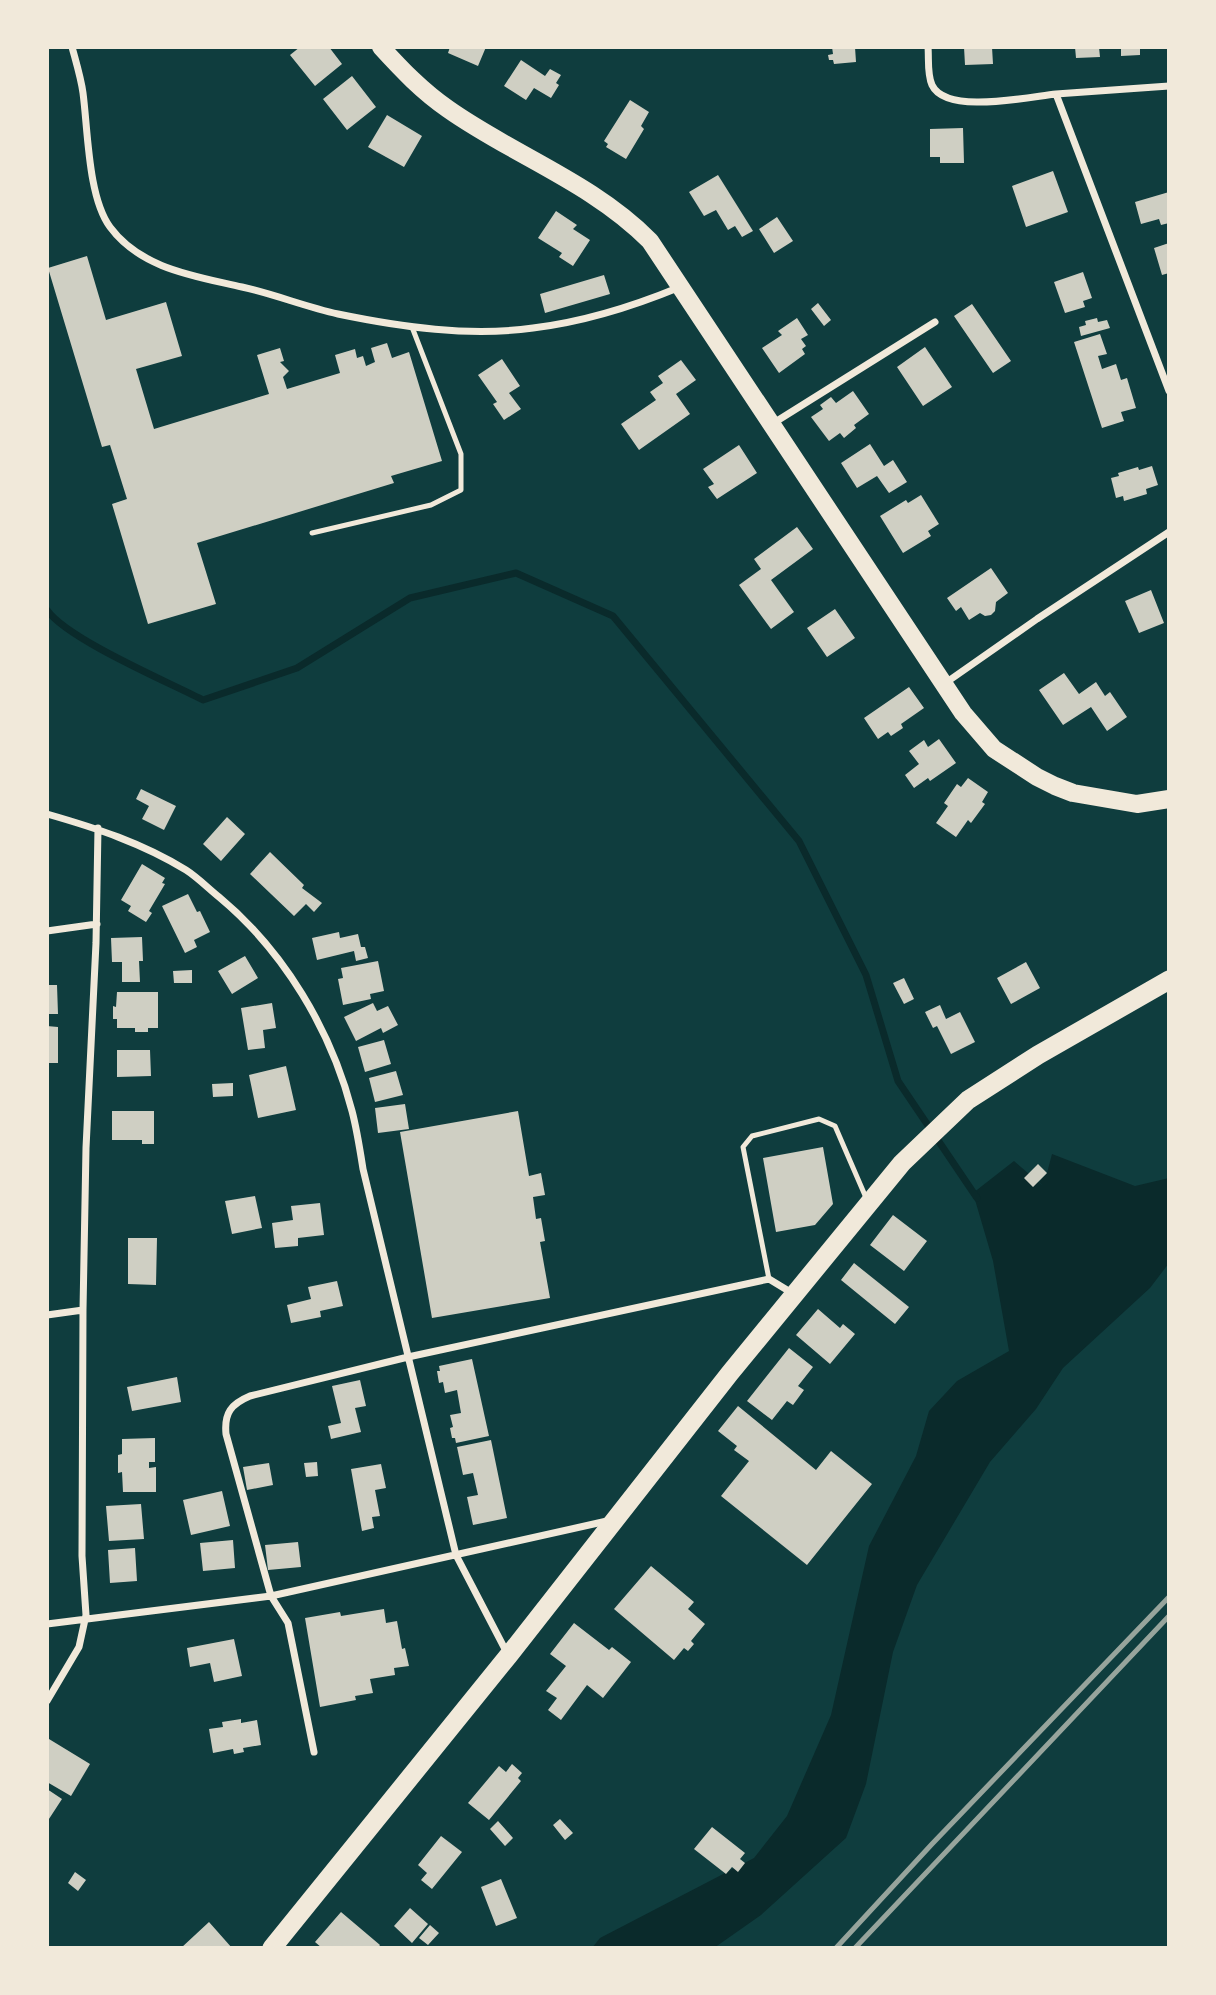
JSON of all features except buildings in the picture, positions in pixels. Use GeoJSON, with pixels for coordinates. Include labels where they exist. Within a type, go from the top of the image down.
{"type":"FeatureCollection","features":[{"type":"Feature","properties":{"kind":"highway"},"geometry":{"type":"LineString","coordinates":[[272,1948],[902,1163],[968,1100],[1038,1055],[1169,980]]}},
{"type":"Feature","properties":{"kind":"main road"},"geometry":{"type":"LineString","coordinates":[[381,47],[413,82],[449,110],[603,202],[650,240],[944,685],[963,713],[994,749],[1037,777],[1073,793],[1137,804],[1169,799]]}},
{"type":"Feature","properties":{"kind":"street"},"geometry":{"type":"LineString","coordinates":[[72,47],[83,91],[93,178],[100,207],[109,226],[125,244],[157,263],[185,274],[340,314],[412,327],[531,329],[646,301],[681,287]]}},
{"type":"Feature","properties":{"kind":"street"},"geometry":{"type":"LineString","coordinates":[[928,47],[932,86],[948,99],[975,102],[1169,86]]}},
{"type":"Feature","properties":{"kind":"street"},"geometry":{"type":"LineString","coordinates":[[1056,94],[1169,391]]}},
{"type":"Feature","properties":{"kind":"street"},"geometry":{"type":"LineString","coordinates":[[772,424],[935,322]]}},
{"type":"Feature","properties":{"kind":"street"},"geometry":{"type":"LineString","coordinates":[[944,685],[1169,532]]}},
{"type":"Feature","properties":{"kind":"street"},"geometry":{"type":"LineString","coordinates":[[47,814],[98,828],[145,847],[188,871],[263,939],[304,998],[340,1072],[353,1112],[363,1169],[456,1556],[509,1655]]}},
{"type":"Feature","properties":{"kind":"street"},"geometry":{"type":"LineString","coordinates":[[47,1701],[79,1647],[86,1620],[82,1556],[83,1310],[98,828]]}},
{"type":"Feature","properties":{"kind":"street"},"geometry":{"type":"LineString","coordinates":[[47,931],[97,924]]}},
{"type":"Feature","properties":{"kind":"street"},"geometry":{"type":"LineString","coordinates":[[314,1752],[288,1623],[271,1596],[226,1434],[228,1411],[238,1401],[408,1357],[769,1279],[794,1295]]}},
{"type":"Feature","properties":{"kind":"street"},"geometry":{"type":"LineString","coordinates":[[47,1315],[83,1310]]}},
{"type":"Feature","properties":{"kind":"street"},"geometry":{"type":"LineString","coordinates":[[47,1623],[271,1596],[615,1519]]}},
{"type":"Feature","properties":{"kind":"lane"},"geometry":{"type":"LineString","coordinates":[[312,533],[431,505],[461,490],[461,454],[412,327]]}},
{"type":"Feature","properties":{"kind":"lane"},"geometry":{"type":"LineString","coordinates":[[769,1279],[743,1147],[752,1136],[819,1119],[835,1126],[869,1203]]}},
{"type":"Feature","properties":{"kind":"water"},"geometry":{"type":"Polygon","coordinates":[[[1052,1154],[1135,1186],[1169,1178],[1169,1263],[1150,1288],[1063,1368],[1036,1409],[990,1462],[917,1585],[893,1652],[866,1784],[846,1838],[761,1915],[714,1948],[592,1948],[600,1938],[754,1858],[787,1816],[831,1715],[869,1546],[916,1456],[929,1411],[957,1381],[1009,1351],[993,1261],[973,1193],[1014,1161],[1043,1186],[1039,1182],[1047,1173],[1052,1154]]]}},
{"type":"Feature","properties":{"kind":"waterway"},"geometry":{"type":"LineString","coordinates":[[47,610],[75,634],[203,700],[297,668],[410,598],[516,573],[613,616],[799,841],[866,975],[898,1081],[977,1198]]}},
{"type":"Feature","properties":{"kind":"railway"},"geometry":{"type":"LineString","coordinates":[[836,1948],[1169,1597]]}},
{"type":"Feature","properties":{"kind":"railway"},"geometry":{"type":"LineString","coordinates":[[855,1948],[1169,1616]]}}]}
